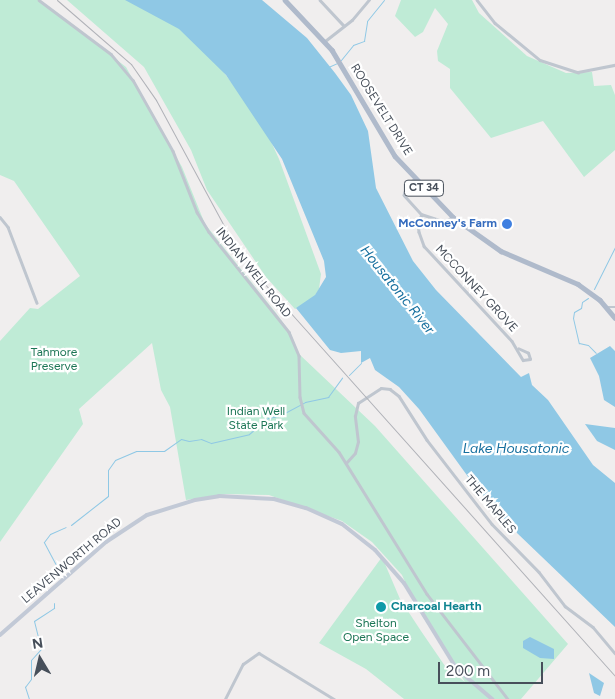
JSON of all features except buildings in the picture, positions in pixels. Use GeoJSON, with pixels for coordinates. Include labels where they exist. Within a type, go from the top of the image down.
{"type":"FeatureCollection","features":[{"type":"Feature","properties":{"kind":"main road","name":"ROOSEVELT DRIVE"},"geometry":{"type":"LineString","coordinates":[[285,0],[325,41],[391,150],[415,179],[453,217],[487,243],[578,284],[607,307],[615,318]]}},
{"type":"Feature","properties":{"kind":"main road","name":"LEAVENWORTH ROAD"},"geometry":{"type":"LineString","coordinates":[[0,635],[106,542],[147,515],[195,500],[219,496],[274,499],[306,508],[342,524],[375,550],[404,583],[456,668],[492,699]]}},
{"type":"Feature","properties":{"kind":"street","name":"INDIAN WELL ROAD"},"geometry":{"type":"LineString","coordinates":[[39,0],[112,54],[133,80],[176,156],[206,227],[289,332],[299,356],[300,390],[306,416],[346,463],[432,600],[508,699]]}},
{"type":"Feature","properties":{"kind":"street"},"geometry":{"type":"LineString","coordinates":[[320,0],[344,26]]}},
{"type":"Feature","properties":{"kind":"street"},"geometry":{"type":"LineString","coordinates":[[325,41],[344,26],[369,0]]}},
{"type":"Feature","properties":{"kind":"street"},"geometry":{"type":"LineString","coordinates":[[477,0],[495,23],[540,60],[578,72],[615,64]]}},
{"type":"Feature","properties":{"kind":"street"},"geometry":{"type":"LineString","coordinates":[[415,179],[407,186],[404,194],[422,215],[444,222],[453,217]]}},
{"type":"Feature","properties":{"kind":"street","name":"MCCONNEY GROVE"},"geometry":{"type":"LineString","coordinates":[[422,215],[418,227],[424,246],[519,349],[523,360],[530,359],[528,353],[519,349]]}},
{"type":"Feature","properties":{"kind":"street"},"geometry":{"type":"LineString","coordinates":[[0,217],[8,227],[37,303]]}},
{"type":"Feature","properties":{"kind":"street"},"geometry":{"type":"LineString","coordinates":[[607,307],[615,307]]}},
{"type":"Feature","properties":{"kind":"street","name":"THE MAPLES"},"geometry":{"type":"LineString","coordinates":[[346,463],[355,453],[358,442],[355,416],[358,403],[373,392],[390,389],[410,411],[427,440],[492,524],[539,572],[565,606],[593,627],[615,653]]}},
{"type":"Feature","properties":{"kind":"street"},"geometry":{"type":"LineString","coordinates":[[225,699],[244,664],[258,653],[334,699]]}},
{"type":"Feature","properties":{"kind":"green space","name":"Indian Well State Park"},"geometry":{"type":"Polygon","coordinates":[[[0,0],[40,0],[126,67],[182,167],[205,224],[276,313],[291,334],[299,354],[375,426],[568,644],[521,699],[404,699],[366,669],[319,643],[382,557],[400,599],[421,631],[445,666],[465,682],[417,608],[402,575],[372,542],[342,521],[269,495],[227,494],[186,500],[170,407],[161,390],[152,343],[79,409],[83,424],[0,542],[0,341],[30,308],[38,309],[80,276],[14,181],[0,175],[0,0]]]}},
{"type":"Feature","properties":{"kind":"green space"},"geometry":{"type":"Polygon","coordinates":[[[67,0],[136,0],[193,32],[263,124],[279,159],[321,274],[319,289],[313,299],[295,309],[266,277],[207,190],[191,150],[144,67],[67,0]]]}},
{"type":"Feature","properties":{"kind":"green space"},"geometry":{"type":"Polygon","coordinates":[[[401,0],[472,0],[479,13],[527,56],[566,73],[592,72],[594,86],[611,85],[615,95],[615,150],[584,177],[543,121],[491,138],[450,88],[450,69],[438,61],[437,51],[448,24],[435,8],[423,32],[415,37],[395,16],[401,0]]]}},
{"type":"Feature","properties":{"kind":"water","name":"Lake Housatonic"},"geometry":{"type":"Polygon","coordinates":[[[125,0],[262,0],[307,38],[335,73],[351,95],[368,131],[376,188],[413,261],[436,290],[521,377],[529,373],[532,385],[548,400],[593,465],[615,483],[615,627],[517,533],[474,485],[419,409],[399,387],[375,370],[370,358],[361,363],[361,351],[341,353],[330,350],[296,308],[315,295],[326,277],[324,261],[282,159],[226,75],[179,29],[125,0]]]}},
{"type":"Feature","properties":{"kind":"water"},"geometry":{"type":"Polygon","coordinates":[[[610,346],[615,351],[615,407],[604,400],[599,376],[590,358],[610,346]]]}},
{"type":"Feature","properties":{"kind":"water","name":"Lake Housatonic"},"geometry":{"type":"Polygon","coordinates":[[[585,424],[615,428],[615,450],[597,441],[585,424]]]}},
{"type":"Feature","properties":{"kind":"water"},"geometry":{"type":"Polygon","coordinates":[[[530,637],[554,649],[554,659],[540,658],[523,648],[523,641],[530,637]]]}},
{"type":"Feature","properties":{"kind":"water"},"geometry":{"type":"Polygon","coordinates":[[[589,673],[604,683],[600,696],[594,693],[589,673]]]}},
{"type":"Feature","properties":{"kind":"waterway"},"geometry":{"type":"LineString","coordinates":[[341,60],[353,45],[364,41],[367,21],[384,0]]}},
{"type":"Feature","properties":{"kind":"waterway"},"geometry":{"type":"LineString","coordinates":[[326,68],[337,63]]}},
{"type":"Feature","properties":{"kind":"waterway"},"geometry":{"type":"LineString","coordinates":[[594,289],[615,247]]}},
{"type":"Feature","properties":{"kind":"waterway"},"geometry":{"type":"LineString","coordinates":[[588,298],[582,302],[581,308],[574,312],[573,318],[579,343],[588,345],[596,353]]}},
{"type":"Feature","properties":{"kind":"waterway"},"geometry":{"type":"LineString","coordinates":[[349,375],[361,363]]}},
{"type":"Feature","properties":{"kind":"waterway"},"geometry":{"type":"LineString","coordinates":[[71,525],[108,496],[108,470],[115,460],[136,451],[164,451],[181,439],[189,441],[201,439],[211,443],[249,434],[268,418],[279,416],[305,402],[328,397],[342,378]]}},
{"type":"Feature","properties":{"kind":"waterway"},"geometry":{"type":"LineString","coordinates":[[46,582],[56,565],[44,542],[50,534],[66,527]]}},
{"type":"Feature","properties":{"kind":"waterway"},"geometry":{"type":"LineString","coordinates":[[29,699],[25,687],[31,679],[31,660],[41,649],[34,621],[54,608],[54,603]]}},
{"type":"Feature","properties":{"kind":"railway"},"geometry":{"type":"LineString","coordinates":[[57,0],[131,64],[156,100],[234,244],[263,282],[615,676]]}},
{"type":"Feature","properties":{"kind":"place","name":"McConney's Farm"},"geometry":{"type":"Point","coordinates":[507,224]}},
{"type":"Feature","properties":{"kind":"place","name":"Charcoal Hearth"},"geometry":{"type":"Point","coordinates":[381,607]}},
{"type":"Feature","properties":{"kind":"water label","name":"Housatonic River"},"geometry":{"type":"Point","coordinates":[397,290]}},
{"type":"Feature","properties":{"kind":"park label","name":"Tahmore Preserve"},"geometry":{"type":"Point","coordinates":[54,360]}},
{"type":"Feature","properties":{"kind":"park label","name":"Shelton Open Space"},"geometry":{"type":"Point","coordinates":[376,631]}}]}
